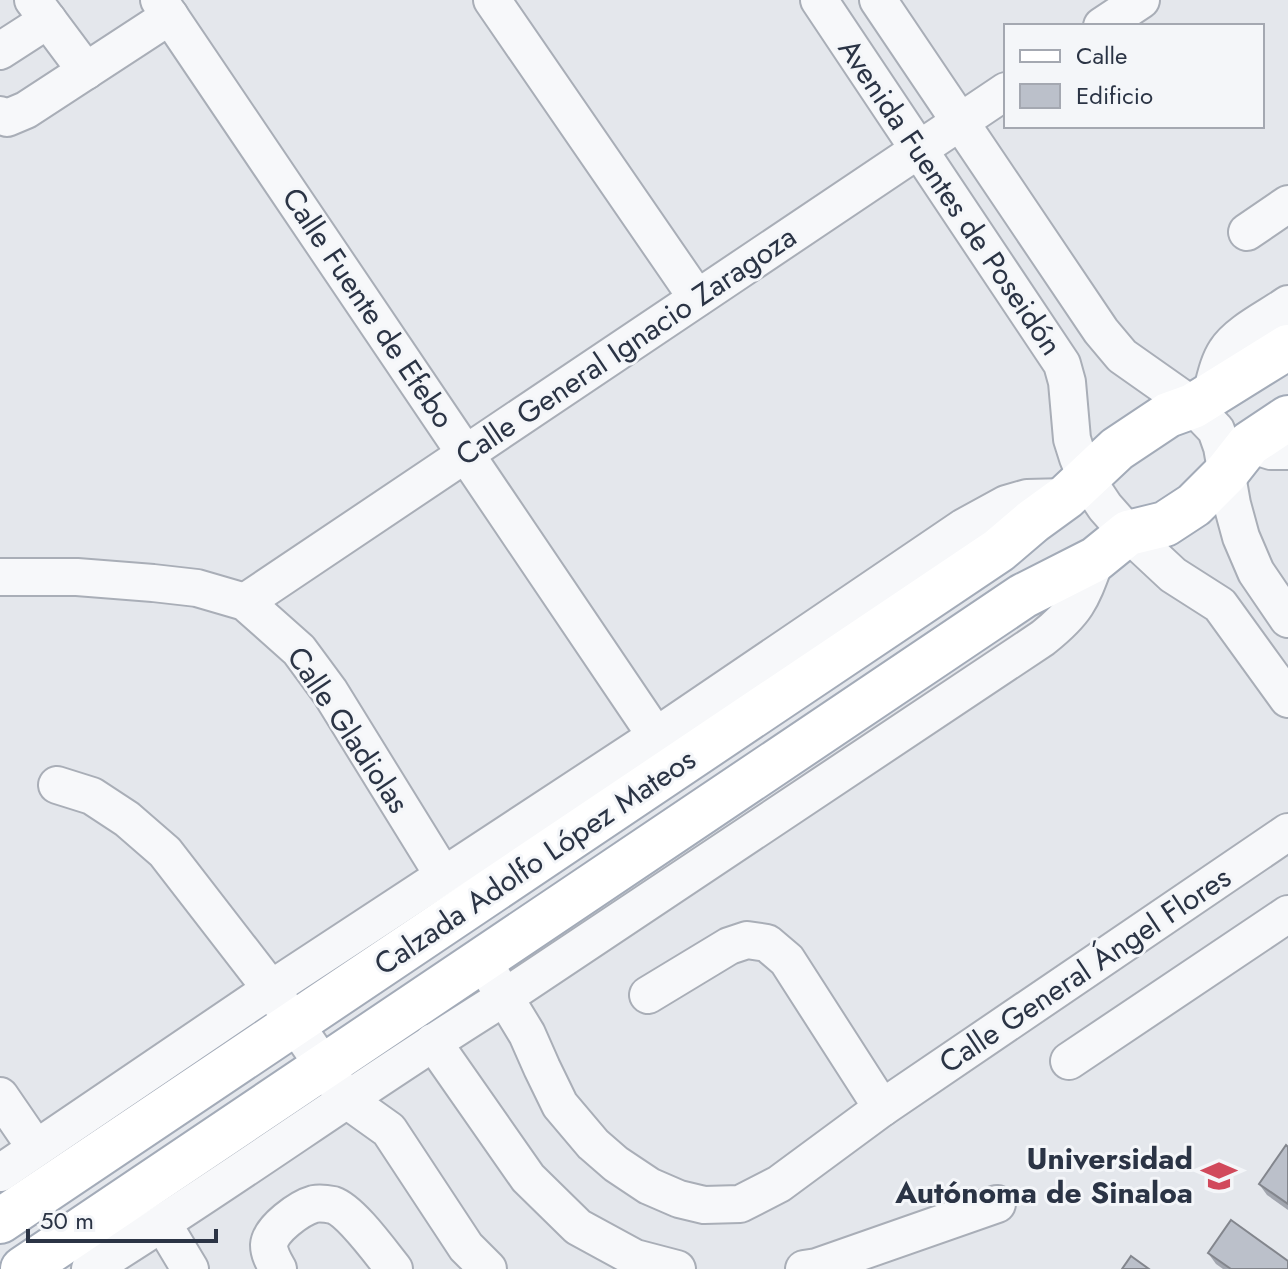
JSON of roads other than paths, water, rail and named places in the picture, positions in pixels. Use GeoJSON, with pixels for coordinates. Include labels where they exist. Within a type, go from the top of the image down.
{"type":"FeatureCollection","features":[{"type":"Feature","properties":{"kind":"main road","name":"Calzada Adolfo López Mateos"},"geometry":{"type":"LineString","coordinates":[[0,1221],[283,1006],[999,550],[1076,489],[1117,449],[1168,415],[1202,400],[1288,347]]}},
{"type":"Feature","properties":{"kind":"main road","name":"Calzada Adolfo López Mateos"},"geometry":{"type":"LineString","coordinates":[[23,1269],[335,1084],[483,960],[1023,596],[1112,546],[1165,524],[1194,505],[1255,456],[1288,418]]}},
{"type":"Feature","properties":{"kind":"street"},"geometry":{"type":"LineString","coordinates":[[492,0],[697,298]]}},
{"type":"Feature","properties":{"kind":"street","name":"Avenida Fuentes de Poseidón"},"geometry":{"type":"LineString","coordinates":[[819,0],[1062,364],[1067,382],[1072,439],[1078,458],[1076,489],[1105,507],[1112,546],[1173,575],[1220,605],[1288,699]]}},
{"type":"Feature","properties":{"kind":"street","name":"Avenida Fuentes de Poseidón"},"geometry":{"type":"LineString","coordinates":[[878,0],[1101,331],[1122,356],[1202,400],[1222,447],[1255,456],[1232,504],[1241,537],[1256,572],[1288,619]]}},
{"type":"Feature","properties":{"kind":"street"},"geometry":{"type":"LineString","coordinates":[[1105,24],[1141,0]]}},
{"type":"Feature","properties":{"kind":"street"},"geometry":{"type":"LineString","coordinates":[[0,115],[7,118],[26,110],[86,71],[165,8]]}},
{"type":"Feature","properties":{"kind":"street","name":"Calle Fuente de Efebo"},"geometry":{"type":"LineString","coordinates":[[165,8],[656,736]]}},
{"type":"Feature","properties":{"kind":"street"},"geometry":{"type":"LineString","coordinates":[[0,51],[40,10],[86,71]]}},
{"type":"Feature","properties":{"kind":"street","name":"Calle General Ignacio Zaragoza"},"geometry":{"type":"LineString","coordinates":[[245,602],[1004,92]]}},
{"type":"Feature","properties":{"kind":"street"},"geometry":{"type":"LineString","coordinates":[[1247,232],[1288,204]]}},
{"type":"Feature","properties":{"kind":"street"},"geometry":{"type":"LineString","coordinates":[[1202,400],[1227,349],[1236,339],[1288,304]]}},
{"type":"Feature","properties":{"kind":"street","name":"Calzada Adolfo López Mateos"},"geometry":{"type":"LineString","coordinates":[[0,1173],[35,1147],[283,1006],[443,875],[656,736],[964,527],[1006,504],[1076,489]]}},
{"type":"Feature","properties":{"kind":"street","name":"Calzada Adolfo López Mateos"},"geometry":{"type":"LineString","coordinates":[[90,1269],[163,1224],[335,1084],[433,1042],[505,997],[1043,638],[1072,612],[1112,546]]}},
{"type":"Feature","properties":{"kind":"street","name":"Calle Gladiolas"},"geometry":{"type":"LineString","coordinates":[[0,577],[77,577],[153,583],[197,588],[245,602],[299,650],[330,692],[443,875]]}},
{"type":"Feature","properties":{"kind":"street"},"geometry":{"type":"LineString","coordinates":[[57,785],[92,796],[127,819],[165,852],[283,1006],[335,1084],[389,1130],[466,1247],[488,1269]]}},
{"type":"Feature","properties":{"kind":"street","name":"Calle General Ángel Flores"},"geometry":{"type":"LineString","coordinates":[[483,960],[527,1034],[560,1105],[593,1144],[649,1186],[679,1199],[704,1205],[740,1204],[779,1184],[882,1108],[1288,832]]}},
{"type":"Feature","properties":{"kind":"street"},"geometry":{"type":"LineString","coordinates":[[1069,1061],[1288,914]]}},
{"type":"Feature","properties":{"kind":"street"},"geometry":{"type":"LineString","coordinates":[[648,995],[729,946],[747,940],[767,943],[787,960],[882,1108]]}},
{"type":"Feature","properties":{"kind":"street"},"geometry":{"type":"LineString","coordinates":[[433,1042],[528,1178],[578,1227],[635,1258],[677,1269]]}},
{"type":"Feature","properties":{"kind":"street"},"geometry":{"type":"LineString","coordinates":[[0,1096],[35,1147]]}},
{"type":"Feature","properties":{"kind":"street"},"geometry":{"type":"LineString","coordinates":[[278,1269],[269,1245],[274,1231],[298,1212],[316,1204],[335,1206],[350,1217],[393,1269]]}},
{"type":"Feature","properties":{"kind":"street"},"geometry":{"type":"LineString","coordinates":[[804,1269],[997,1204]]}},
{"type":"Feature","properties":{"kind":"street"},"geometry":{"type":"LineString","coordinates":[[163,1224],[190,1269]]}},
{"type":"Feature","properties":{"kind":"place","name":"Universidad Autónoma de Sinaloa"},"geometry":{"type":"Point","coordinates":[1219,1176]}}]}
